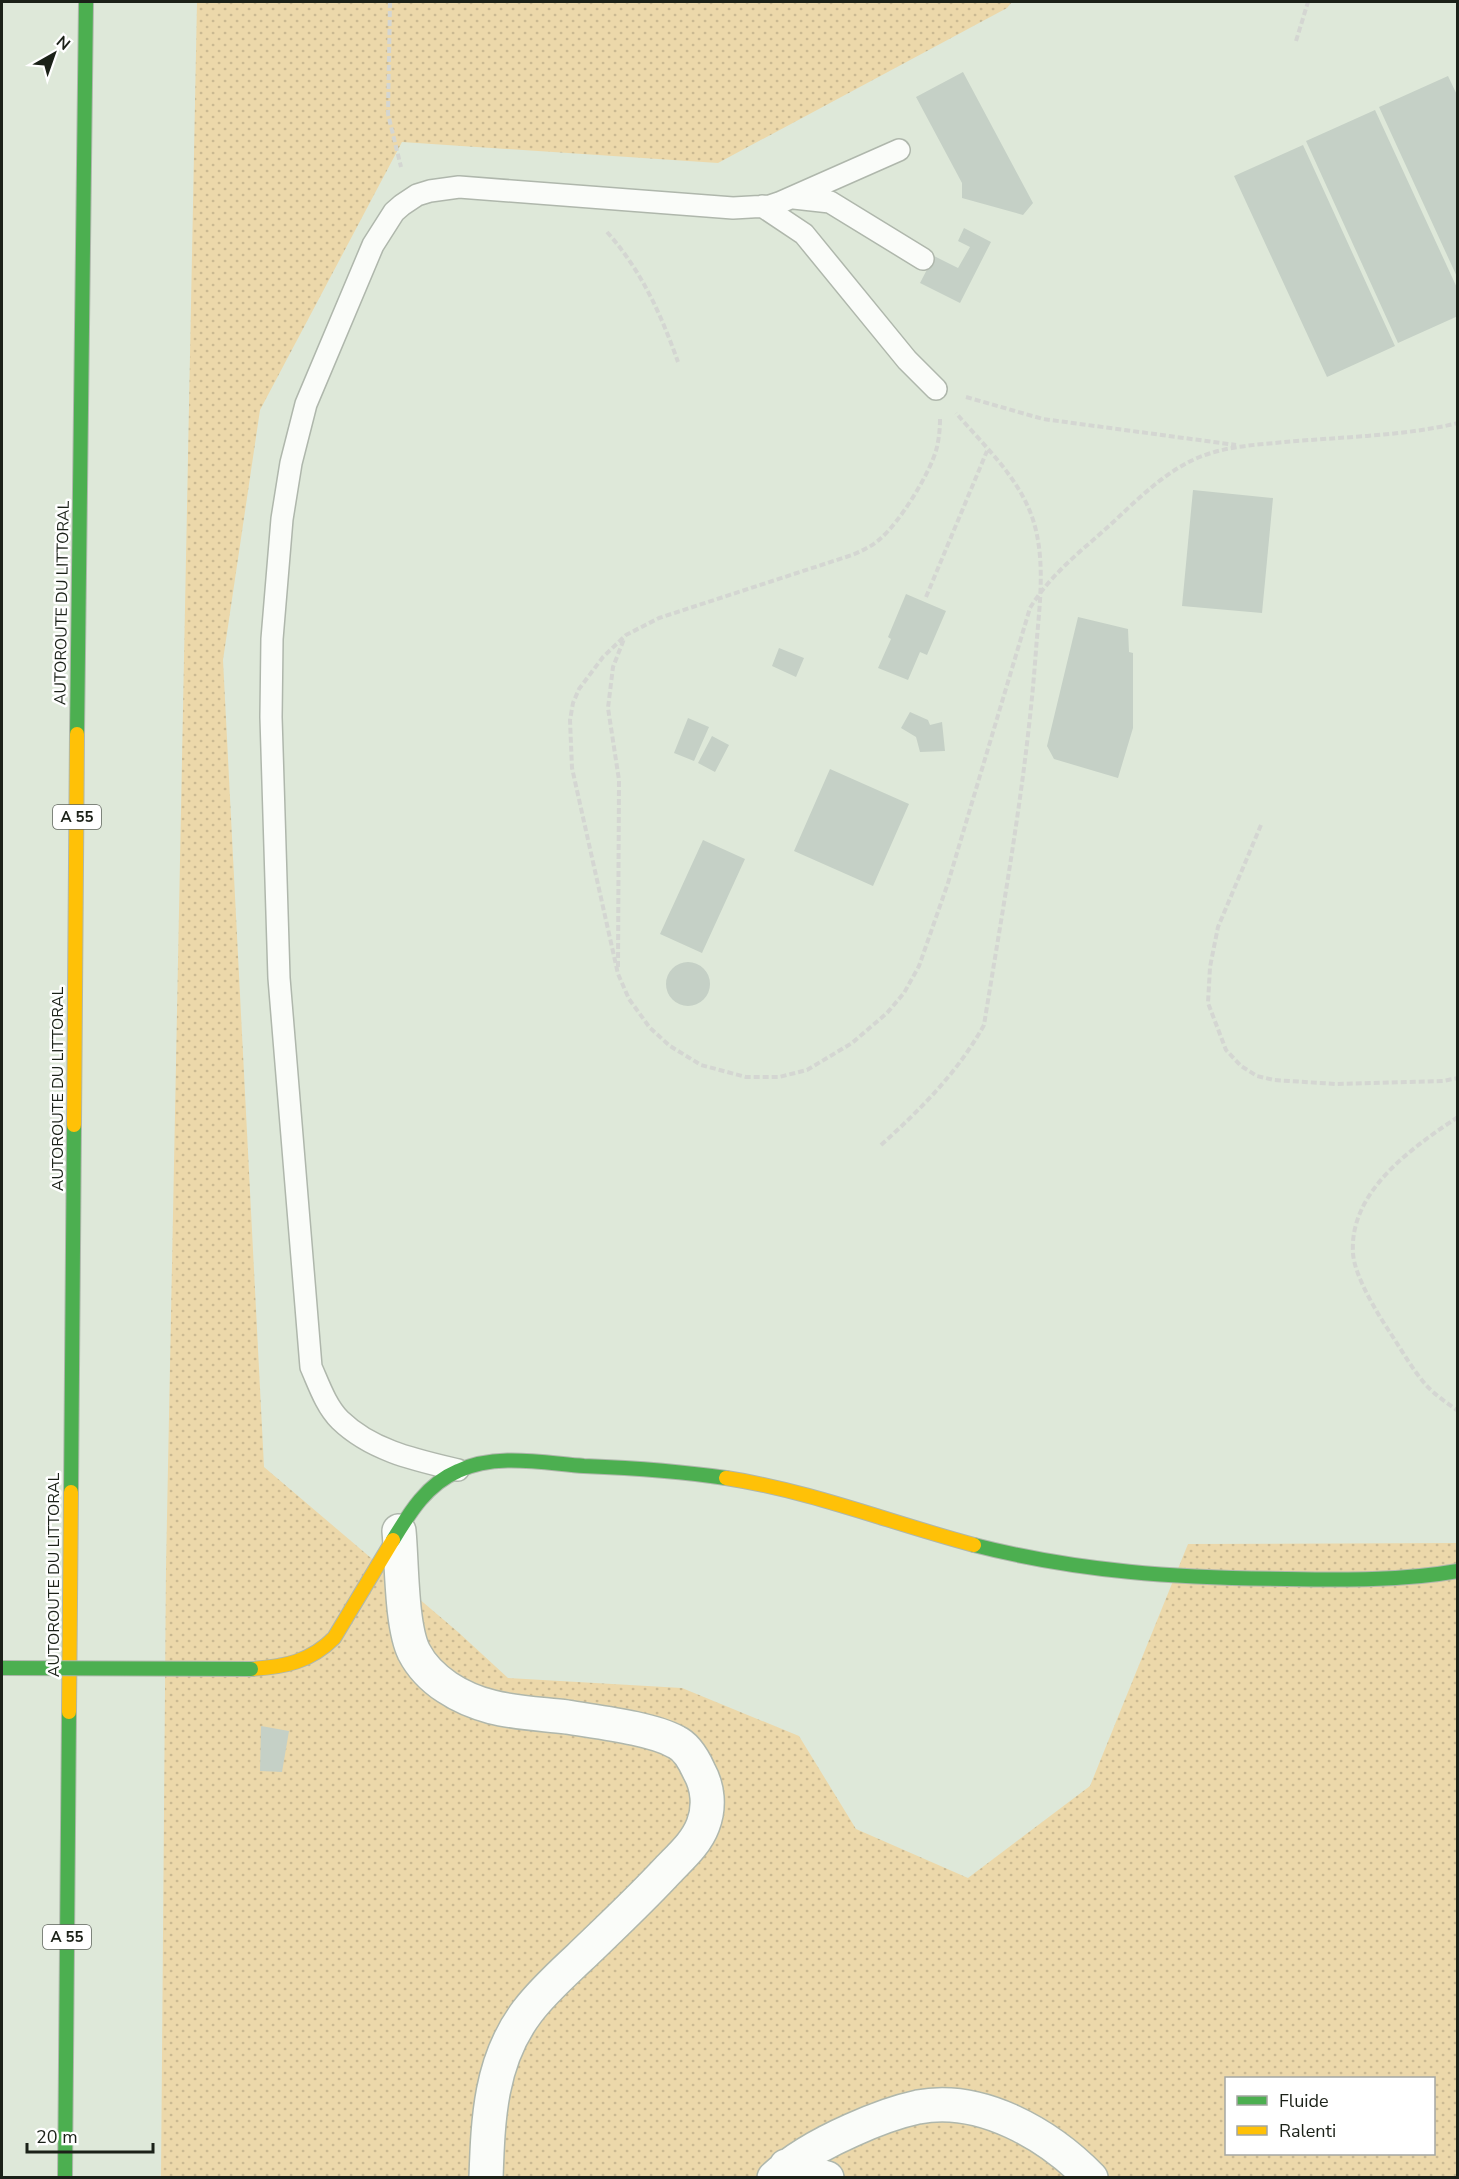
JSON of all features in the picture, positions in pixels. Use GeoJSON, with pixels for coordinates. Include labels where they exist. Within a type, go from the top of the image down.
{"type":"FeatureCollection","features":[{"type":"Feature","properties":{"kind":"main road","name":"AUTOROUTE DU LITTORAL"},"geometry":{"type":"LineString","coordinates":[[65,2178],[77,724],[86,2]]}},
{"type":"Feature","properties":{"kind":"main road"},"geometry":{"type":"LineString","coordinates":[[2,1668],[251,1669],[282,1668],[301,1663],[328,1646],[413,1507],[422,1497],[435,1485],[458,1470],[478,1464],[512,1461],[657,1470],[763,1485],[976,1546],[1088,1568],[1144,1574],[1376,1581],[1417,1578],[1458,1571]]}},
{"type":"Feature","properties":{"kind":"street"},"geometry":{"type":"LineString","coordinates":[[399,1531],[409,1637],[414,1652],[437,1680],[472,1702],[495,1708],[566,1717],[655,1733],[678,1742],[692,1758],[705,1781],[708,1806],[703,1825],[695,1841],[645,1894],[556,1980],[527,2012],[512,2036],[501,2059],[493,2089],[488,2122],[486,2178]]}},
{"type":"Feature","properties":{"kind":"street"},"geometry":{"type":"LineString","coordinates":[[780,2172],[833,2138],[883,2116],[920,2107],[958,2106],[992,2114],[1028,2130],[1059,2149],[1077,2176]]}},
{"type":"Feature","properties":{"kind":"street"},"geometry":{"type":"LineString","coordinates":[[780,2172],[827,2178]]}},
{"type":"Feature","properties":{"kind":"lane"},"geometry":{"type":"LineString","coordinates":[[458,1470],[396,1455],[364,1438],[340,1419],[327,1401],[311,1367],[279,978],[271,717],[272,639],[282,519],[291,463],[306,404],[373,244],[394,212],[409,200],[430,191],[459,187],[733,208],[774,205],[899,150]]}},
{"type":"Feature","properties":{"kind":"lane"},"geometry":{"type":"LineString","coordinates":[[791,198],[830,202],[923,259]]}},
{"type":"Feature","properties":{"kind":"lane"},"geometry":{"type":"LineString","coordinates":[[762,206],[804,234],[907,360],[936,389]]}},
{"type":"Feature","properties":{"kind":"path"},"geometry":{"type":"LineString","coordinates":[[390,2],[388,114],[409,200]]}},
{"type":"Feature","properties":{"kind":"path"},"geometry":{"type":"LineString","coordinates":[[1296,41],[1308,2]]}},
{"type":"Feature","properties":{"kind":"path"},"geometry":{"type":"LineString","coordinates":[[574,195],[621,248],[647,288],[660,313],[678,362]]}},
{"type":"Feature","properties":{"kind":"path"},"geometry":{"type":"LineString","coordinates":[[936,389],[1043,419],[1240,446]]}},
{"type":"Feature","properties":{"kind":"path"},"geometry":{"type":"LineString","coordinates":[[881,1145],[913,1116],[951,1075],[974,1044],[984,1025],[1027,752],[1041,590],[1040,551],[1035,524],[1026,500],[1017,485],[936,389]]}},
{"type":"Feature","properties":{"kind":"path"},"geometry":{"type":"LineString","coordinates":[[936,389],[941,411],[937,447],[931,464],[897,522],[880,539],[852,555],[659,618],[626,635],[603,657],[579,689],[573,703],[570,720],[572,768],[618,974],[628,999],[650,1028],[670,1046],[701,1065],[746,1077],[779,1077],[807,1070],[852,1043],[887,1013],[904,993],[919,966],[948,883],[1030,608],[1041,590],[1058,572],[1168,474],[1195,459],[1240,446],[1402,432],[1458,423]]}},
{"type":"Feature","properties":{"kind":"path"},"geometry":{"type":"LineString","coordinates":[[926,597],[987,451]]}},
{"type":"Feature","properties":{"kind":"path"},"geometry":{"type":"LineString","coordinates":[[618,974],[619,780],[608,708],[613,667],[626,635]]}},
{"type":"Feature","properties":{"kind":"path"},"geometry":{"type":"LineString","coordinates":[[1261,825],[1218,927],[1210,967],[1208,1003],[1226,1050],[1241,1066],[1257,1076],[1274,1080],[1336,1084],[1443,1081],[1458,1078]]}},
{"type":"Feature","properties":{"kind":"path"},"geometry":{"type":"LineString","coordinates":[[1458,1117],[1414,1147],[1390,1169],[1367,1200],[1354,1231],[1353,1254],[1363,1286],[1382,1321],[1426,1385],[1458,1411]]}},
{"type":"Feature","properties":{"kind":"shaded area"},"geometry":{"type":"Polygon","coordinates":[[[197,2],[1012,2],[1007,8],[718,163],[402,142],[260,410],[223,660],[264,1467],[458,1632],[508,1678],[682,1688],[799,1736],[856,1829],[968,1878],[1090,1786],[1188,1544],[1457,1543],[1457,2177],[161,2178],[166,1568],[197,2]]]}},
{"type":"Feature","properties":{"kind":"building"},"geometry":{"type":"Polygon","coordinates":[[[963,72],[1033,203],[1023,215],[962,198],[962,183],[916,97],[963,72]]]}},
{"type":"Feature","properties":{"kind":"building"},"geometry":{"type":"Polygon","coordinates":[[[1448,76],[1458,97],[1458,279],[1379,107],[1448,76]]]}},
{"type":"Feature","properties":{"kind":"building"},"geometry":{"type":"Polygon","coordinates":[[[1375,110],[1458,290],[1458,316],[1398,343],[1306,141],[1375,110]]]}},
{"type":"Feature","properties":{"kind":"building"},"geometry":{"type":"Polygon","coordinates":[[[1303,145],[1395,346],[1327,377],[1234,176],[1303,145]]]}},
{"type":"Feature","properties":{"kind":"building"},"geometry":{"type":"Polygon","coordinates":[[[964,228],[991,242],[960,303],[920,283],[934,256],[958,268],[970,247],[958,241],[964,228]]]}},
{"type":"Feature","properties":{"kind":"building"},"geometry":{"type":"Polygon","coordinates":[[[1193,490],[1273,498],[1262,613],[1182,606],[1193,490]]]}},
{"type":"Feature","properties":{"kind":"building"},"geometry":{"type":"Polygon","coordinates":[[[906,594],[946,611],[927,655],[920,652],[908,680],[878,668],[891,639],[888,637],[906,594]]]}},
{"type":"Feature","properties":{"kind":"building"},"geometry":{"type":"Polygon","coordinates":[[[1078,617],[1128,629],[1129,652],[1133,653],[1133,728],[1118,778],[1054,759],[1047,746],[1078,617]]]}},
{"type":"Feature","properties":{"kind":"building"},"geometry":{"type":"Polygon","coordinates":[[[779,648],[804,658],[796,677],[772,666],[779,648]]]}},
{"type":"Feature","properties":{"kind":"building"},"geometry":{"type":"Polygon","coordinates":[[[910,712],[928,720],[930,725],[942,722],[945,751],[920,752],[916,737],[901,728],[910,712]]]}},
{"type":"Feature","properties":{"kind":"building"},"geometry":{"type":"Polygon","coordinates":[[[688,718],[709,727],[694,761],[674,753],[688,718]]]}},
{"type":"Feature","properties":{"kind":"building"},"geometry":{"type":"Polygon","coordinates":[[[712,736],[729,745],[715,772],[698,763],[712,736]]]}},
{"type":"Feature","properties":{"kind":"building"},"geometry":{"type":"Polygon","coordinates":[[[830,769],[909,804],[873,886],[794,851],[830,769]]]}},
{"type":"Feature","properties":{"kind":"building"},"geometry":{"type":"Polygon","coordinates":[[[703,840],[745,859],[702,953],[660,934],[703,840]]]}},
{"type":"Feature","properties":{"kind":"building"},"geometry":{"type":"Polygon","coordinates":[[[688,962],[704,968],[710,984],[704,1000],[688,1006],[672,1000],[666,984],[672,968],[688,962]]]}},
{"type":"Feature","properties":{"kind":"building"},"geometry":{"type":"Polygon","coordinates":[[[261,1726],[289,1731],[282,1772],[260,1771],[261,1726]]]}},
{"type":"Feature","properties":{"kind":"traffic: fast"},"geometry":{"type":"LineString","coordinates":[[77,734],[86,2]]}},
{"type":"Feature","properties":{"kind":"traffic: fast"},"geometry":{"type":"LineString","coordinates":[[71,1492],[74,1125]]}},
{"type":"Feature","properties":{"kind":"traffic: fast"},"geometry":{"type":"LineString","coordinates":[[393,1540],[413,1509],[437,1483],[458,1471],[488,1462],[536,1462],[726,1478]]}},
{"type":"Feature","properties":{"kind":"traffic: fast"},"geometry":{"type":"LineString","coordinates":[[974,1545],[1052,1562],[1168,1575],[1372,1579],[1415,1577],[1458,1571]]}},
{"type":"Feature","properties":{"kind":"traffic: fast"},"geometry":{"type":"LineString","coordinates":[[2,1668],[251,1669]]}},
{"type":"Feature","properties":{"kind":"traffic: fast"},"geometry":{"type":"LineString","coordinates":[[65,2178],[69,1712]]}},
{"type":"Feature","properties":{"kind":"traffic: slow"},"geometry":{"type":"LineString","coordinates":[[74,1125],[77,734]]}},
{"type":"Feature","properties":{"kind":"traffic: slow"},"geometry":{"type":"LineString","coordinates":[[726,1478],[820,1499],[974,1545]]}},
{"type":"Feature","properties":{"kind":"traffic: slow"},"geometry":{"type":"LineString","coordinates":[[69,1712],[71,1492]]}},
{"type":"Feature","properties":{"kind":"traffic: slow"},"geometry":{"type":"LineString","coordinates":[[251,1669],[296,1662],[316,1653],[334,1638],[393,1540]]}}]}
